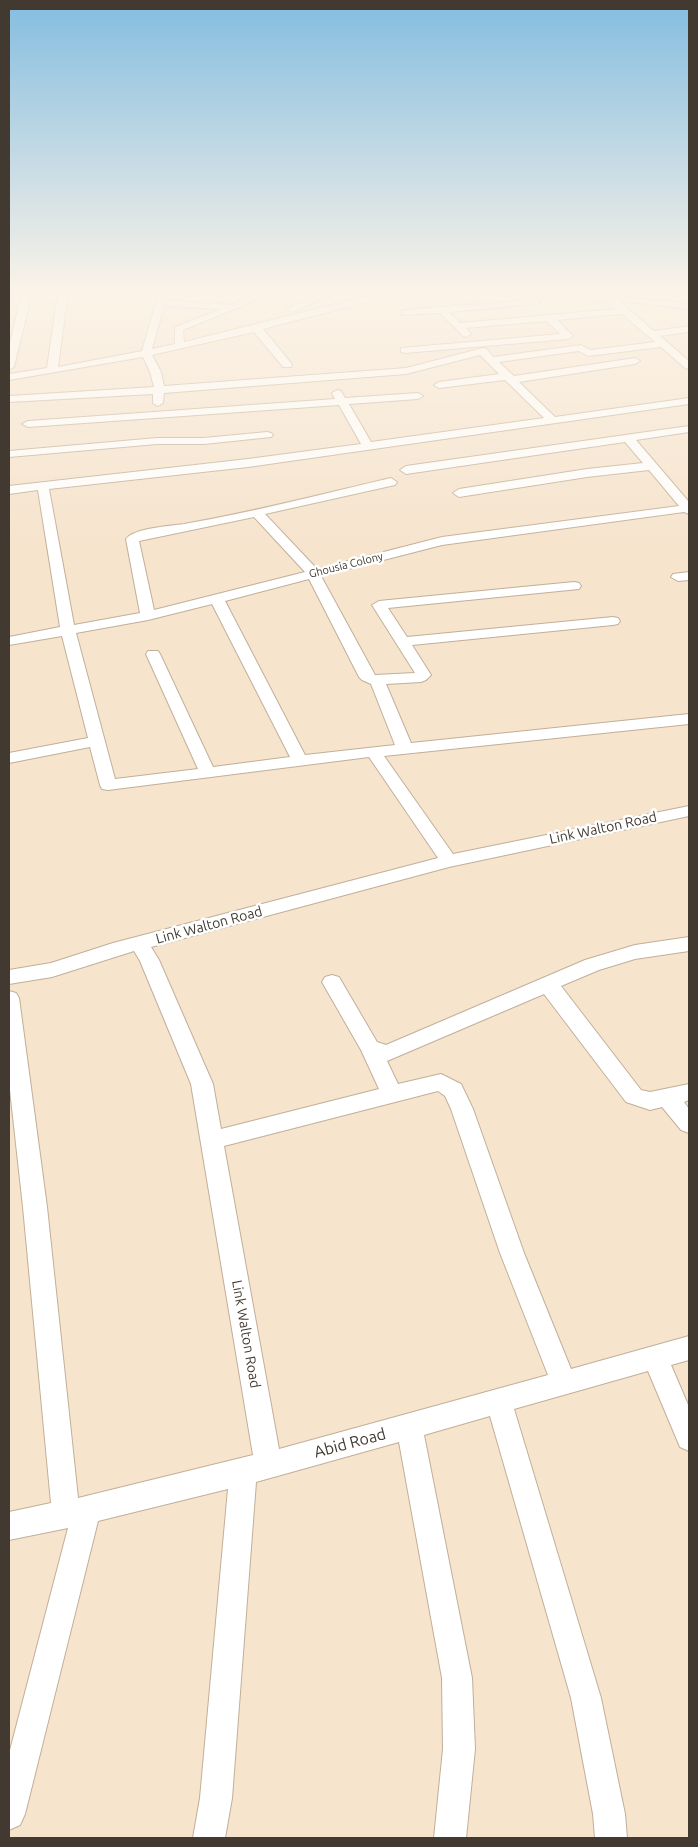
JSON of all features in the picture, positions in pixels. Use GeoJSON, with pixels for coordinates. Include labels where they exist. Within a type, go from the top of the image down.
{"type":"FeatureCollection","features":[{"type":"Feature","properties":{"kind":"street"},"geometry":{"type":"LineString","coordinates":[[156,415],[160,390],[158,378]]}},
{"type":"Feature","properties":{"kind":"street"},"geometry":{"type":"LineString","coordinates":[[9,399],[314,378]]}},
{"type":"Feature","properties":{"kind":"street"},"geometry":{"type":"LineString","coordinates":[[331,378],[342,402],[368,446]]}},
{"type":"Feature","properties":{"kind":"street"},"geometry":{"type":"LineString","coordinates":[[439,385],[508,378]]}},
{"type":"Feature","properties":{"kind":"street"},"geometry":{"type":"LineString","coordinates":[[510,378],[552,420]]}},
{"type":"Feature","properties":{"kind":"street"},"geometry":{"type":"LineString","coordinates":[[28,424],[418,396]]}},
{"type":"Feature","properties":{"kind":"street"},"geometry":{"type":"LineString","coordinates":[[9,490],[248,463],[689,401]]}},
{"type":"Feature","properties":{"kind":"street"},"geometry":{"type":"LineString","coordinates":[[406,470],[689,429]]}},
{"type":"Feature","properties":{"kind":"street"},"geometry":{"type":"LineString","coordinates":[[9,454],[157,441],[204,441],[267,435]]}},
{"type":"Feature","properties":{"kind":"street"},"geometry":{"type":"LineString","coordinates":[[628,438],[688,509]]}},
{"type":"Feature","properties":{"kind":"street"},"geometry":{"type":"LineString","coordinates":[[459,492],[587,473],[652,466]]}},
{"type":"Feature","properties":{"kind":"street"},"geometry":{"type":"LineString","coordinates":[[148,616],[132,539],[142,535],[257,513],[391,482]]}},
{"type":"Feature","properties":{"kind":"street"},"geometry":{"type":"LineString","coordinates":[[43,486],[68,630],[108,785],[373,752],[689,719]]}},
{"type":"Feature","properties":{"kind":"street","name":"Ghousia Colony"},"geometry":{"type":"LineString","coordinates":[[9,641],[148,616],[442,541],[688,509]]}},
{"type":"Feature","properties":{"kind":"street"},"geometry":{"type":"LineString","coordinates":[[257,513],[313,573],[367,677],[377,680],[421,677],[424,675],[379,606],[574,586]]}},
{"type":"Feature","properties":{"kind":"street"},"geometry":{"type":"LineString","coordinates":[[217,599],[300,761]]}},
{"type":"Feature","properties":{"kind":"street"},"geometry":{"type":"LineString","coordinates":[[402,642],[613,621]]}},
{"type":"Feature","properties":{"kind":"street"},"geometry":{"type":"LineString","coordinates":[[154,654],[208,773]]}},
{"type":"Feature","properties":{"kind":"street"},"geometry":{"type":"LineString","coordinates":[[377,680],[405,749]]}},
{"type":"Feature","properties":{"kind":"street"},"geometry":{"type":"LineString","coordinates":[[9,758],[97,741]]}},
{"type":"Feature","properties":{"kind":"street"},"geometry":{"type":"LineString","coordinates":[[373,752],[449,861]]}},
{"type":"Feature","properties":{"kind":"street","name":"Link Walton Road"},"geometry":{"type":"LineString","coordinates":[[209,1838],[216,1798],[256,1468],[212,1140],[202,1084],[150,960],[139,944],[449,861],[689,811]]}},
{"type":"Feature","properties":{"kind":"street"},"geometry":{"type":"LineString","coordinates":[[9,977],[52,970],[112,950],[139,944]]}},
{"type":"Feature","properties":{"kind":"street"},"geometry":{"type":"LineString","coordinates":[[370,1048],[387,1052],[592,965],[635,952],[689,944]]}},
{"type":"Feature","properties":{"kind":"street"},"geometry":{"type":"LineString","coordinates":[[332,982],[370,1048],[392,1094]]}},
{"type":"Feature","properties":{"kind":"street"},"geometry":{"type":"LineString","coordinates":[[547,983],[634,1096],[650,1101],[689,1092]]}},
{"type":"Feature","properties":{"kind":"street"},"geometry":{"type":"LineString","coordinates":[[9,998],[77,1513],[9,1814]]}},
{"type":"Feature","properties":{"kind":"street"},"geometry":{"type":"LineString","coordinates":[[212,1140],[441,1082],[453,1090],[462,1109],[512,1254],[564,1384]]}},
{"type":"Feature","properties":{"kind":"street"},"geometry":{"type":"LineString","coordinates":[[667,1097],[689,1124]]}},
{"type":"Feature","properties":{"kind":"street","name":"Abid Road"},"geometry":{"type":"LineString","coordinates":[[9,1526],[77,1513],[256,1468],[656,1359],[689,1348]]}},
{"type":"Feature","properties":{"kind":"street"},"geometry":{"type":"LineString","coordinates":[[656,1359],[689,1438]]}},
{"type":"Feature","properties":{"kind":"street"},"geometry":{"type":"LineString","coordinates":[[499,1402],[586,1698],[609,1814],[611,1838]]}},
{"type":"Feature","properties":{"kind":"street"},"geometry":{"type":"LineString","coordinates":[[409,1426],[457,1678],[459,1749],[450,1838]]}}]}
